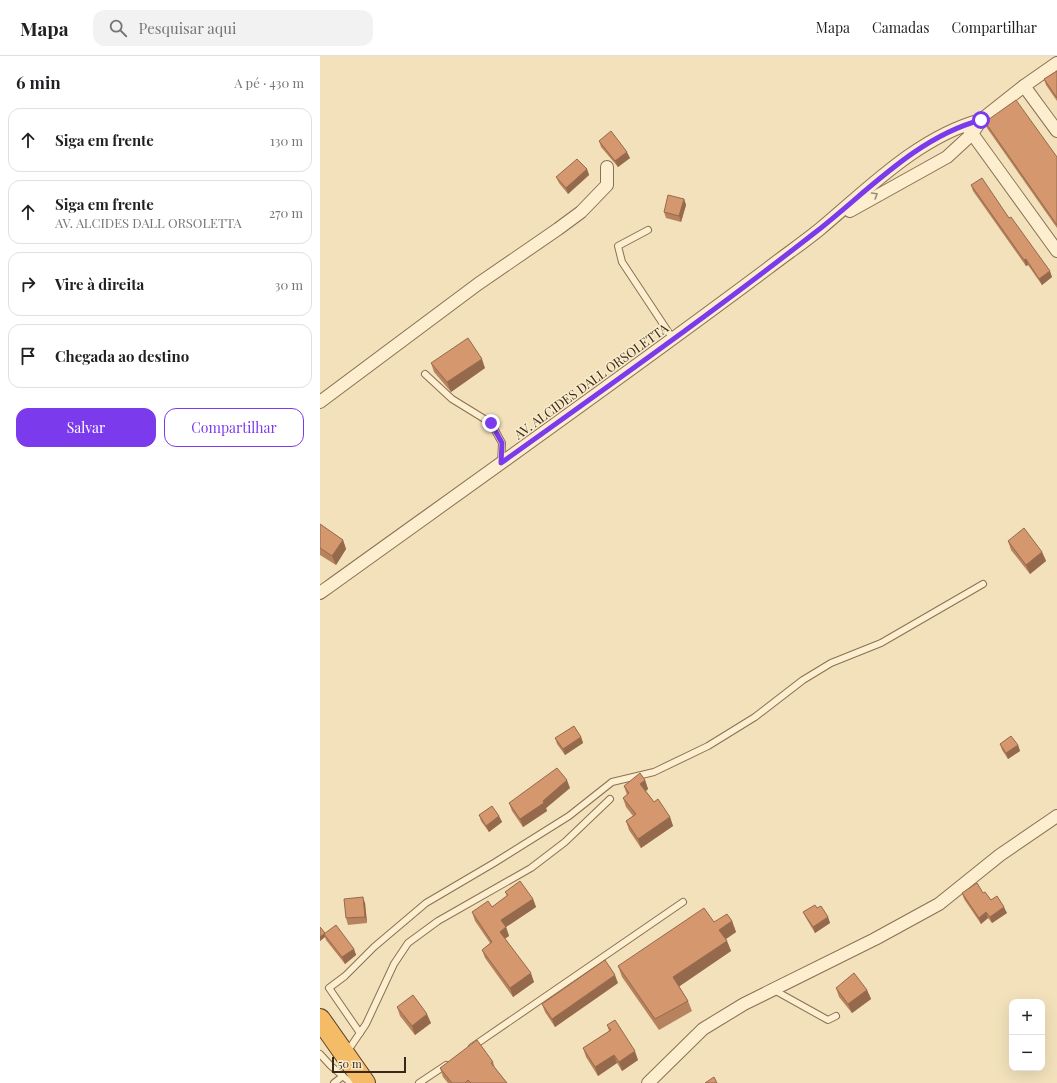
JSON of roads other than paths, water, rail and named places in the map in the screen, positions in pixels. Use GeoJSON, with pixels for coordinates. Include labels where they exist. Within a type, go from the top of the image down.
{"type":"FeatureCollection","features":[{"type":"Feature","properties":{"kind":"highway"},"geometry":{"type":"LineString","coordinates":[[320,1019],[365,1083]]}},
{"type":"Feature","properties":{"kind":"street"},"geometry":{"type":"LineString","coordinates":[[818,230],[882,192],[947,157],[969,129],[1024,86],[1057,63]]}},
{"type":"Feature","properties":{"kind":"street"},"geometry":{"type":"LineString","coordinates":[[1024,86],[1057,131]]}},
{"type":"Feature","properties":{"kind":"street"},"geometry":{"type":"LineString","coordinates":[[818,230],[904,160],[936,139],[969,129]]}},
{"type":"Feature","properties":{"kind":"street"},"geometry":{"type":"LineString","coordinates":[[969,129],[1057,251]]}},
{"type":"Feature","properties":{"kind":"street"},"geometry":{"type":"LineString","coordinates":[[320,402],[478,284],[581,212],[607,185],[607,167]]}},
{"type":"Feature","properties":{"kind":"street","name":"AV. ALCIDES DALL ORSOLETTA"},"geometry":{"type":"LineString","coordinates":[[320,593],[673,339],[818,230]]}},
{"type":"Feature","properties":{"kind":"street"},"geometry":{"type":"LineString","coordinates":[[648,1083],[703,1029],[744,1004],[774,990],[939,904],[1000,855],[1057,816]]}},
{"type":"Feature","properties":{"kind":"lane"},"geometry":{"type":"LineString","coordinates":[[648,230],[618,246],[622,262],[673,339]]}},
{"type":"Feature","properties":{"kind":"lane"},"geometry":{"type":"LineString","coordinates":[[425,374],[452,399],[491,423],[502,443],[501,463]]}},
{"type":"Feature","properties":{"kind":"lane"},"geometry":{"type":"LineString","coordinates":[[360,1033],[329,988],[345,976],[374,947],[426,903],[569,816],[612,782],[654,772],[708,746],[755,717],[802,680],[831,663],[881,643],[982,584]]}},
{"type":"Feature","properties":{"kind":"lane"},"geometry":{"type":"LineString","coordinates":[[346,1055],[366,1024],[394,964],[408,943],[438,921],[531,868],[565,842],[610,799]]}},
{"type":"Feature","properties":{"kind":"lane"},"geometry":{"type":"LineString","coordinates":[[465,1052],[683,902]]}},
{"type":"Feature","properties":{"kind":"lane"},"geometry":{"type":"LineString","coordinates":[[774,990],[828,1020],[836,1016]]}},
{"type":"Feature","properties":{"kind":"lane"},"geometry":{"type":"LineString","coordinates":[[320,1054],[331,1066],[351,1083]]}},
{"type":"Feature","properties":{"kind":"lane"},"geometry":{"type":"LineString","coordinates":[[419,1083],[452,1061]]}},
{"type":"Feature","properties":{"kind":"lane"},"geometry":{"type":"LineString","coordinates":[[334,1083],[343,1076]]}}]}
